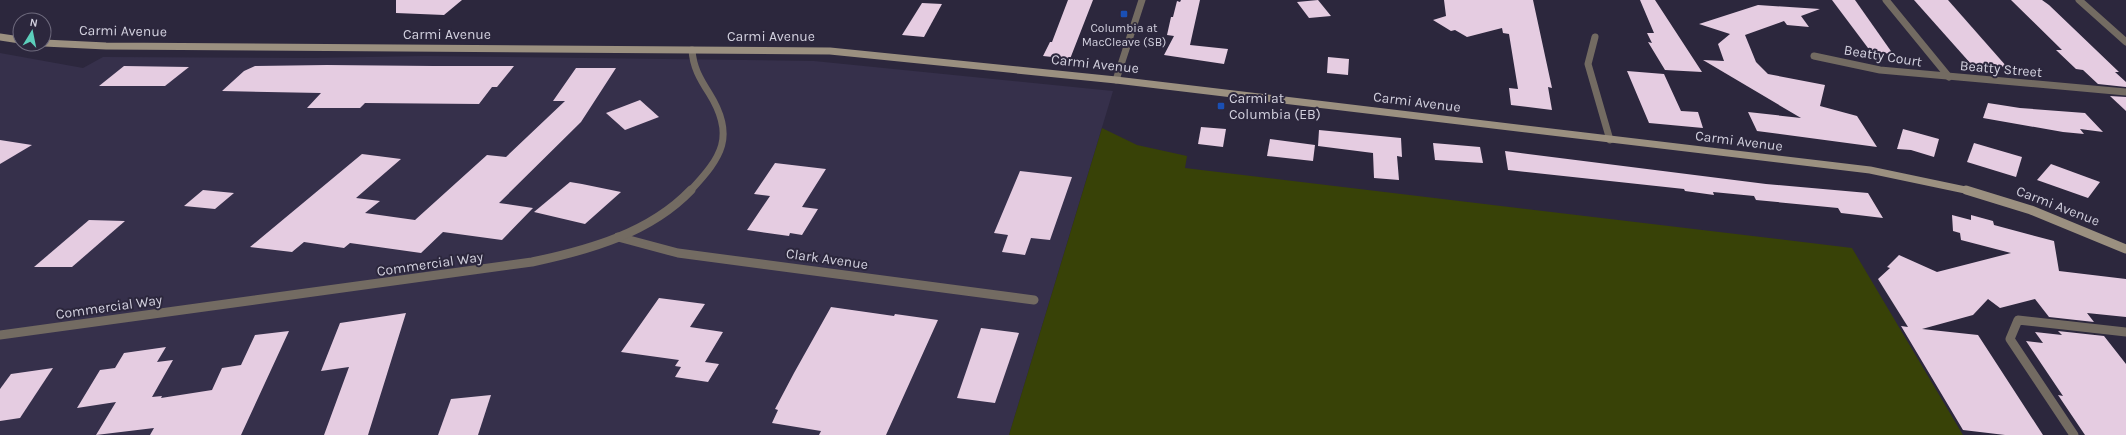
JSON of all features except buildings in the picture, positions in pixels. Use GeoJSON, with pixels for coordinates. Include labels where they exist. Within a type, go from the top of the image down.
{"type":"FeatureCollection","features":[{"type":"Feature","properties":{"kind":"street"},"geometry":{"type":"LineString","coordinates":[[1116,80],[1142,0]]}},
{"type":"Feature","properties":{"kind":"street","name":"Beatty Street"},"geometry":{"type":"LineString","coordinates":[[1886,0],[1949,77],[2126,92]]}},
{"type":"Feature","properties":{"kind":"street"},"geometry":{"type":"LineString","coordinates":[[2080,0],[2126,42]]}},
{"type":"Feature","properties":{"kind":"street"},"geometry":{"type":"LineString","coordinates":[[0,37],[12,39]]}},
{"type":"Feature","properties":{"kind":"street"},"geometry":{"type":"LineString","coordinates":[[1595,37],[1588,64],[1610,140]]}},
{"type":"Feature","properties":{"kind":"street","name":"Carmi Avenue"},"geometry":{"type":"LineString","coordinates":[[52,43],[106,46],[830,51],[1116,80],[1918,178],[1958,187],[2035,211],[2126,249]]}},
{"type":"Feature","properties":{"kind":"street","name":"Commercial Way"},"geometry":{"type":"LineString","coordinates":[[0,335],[505,267],[575,252],[618,237],[654,219],[678,202],[709,170],[722,144],[724,133],[719,111],[694,67],[692,50]]}},
{"type":"Feature","properties":{"kind":"street","name":"Beatty Court"},"geometry":{"type":"LineString","coordinates":[[1814,56],[1880,70],[1949,77]]}},
{"type":"Feature","properties":{"kind":"street","name":"Clark Avenue"},"geometry":{"type":"LineString","coordinates":[[618,237],[678,253],[1034,300]]}},
{"type":"Feature","properties":{"kind":"street"},"geometry":{"type":"LineString","coordinates":[[2074,435],[2010,339],[2018,320],[2126,332]]}},
{"type":"Feature","properties":{"kind":"shaded area"},"geometry":{"type":"Polygon","coordinates":[[[0,53],[83,68],[103,57],[311,58],[425,56],[814,61],[1113,91],[1009,435],[0,435],[0,53]]]}},
{"type":"Feature","properties":{"kind":"green space"},"geometry":{"type":"Polygon","coordinates":[[[1102,128],[1137,145],[1187,156],[1185,168],[1852,248],[1963,435],[1009,435],[1102,128]]]}},
{"type":"Feature","properties":{"kind":"place","name":"Columbia at MacCleave (SB)"},"geometry":{"type":"Point","coordinates":[1124,14]}},
{"type":"Feature","properties":{"kind":"place","name":"Carmi at Columbia (EB)"},"geometry":{"type":"Point","coordinates":[1221,106]}}]}
